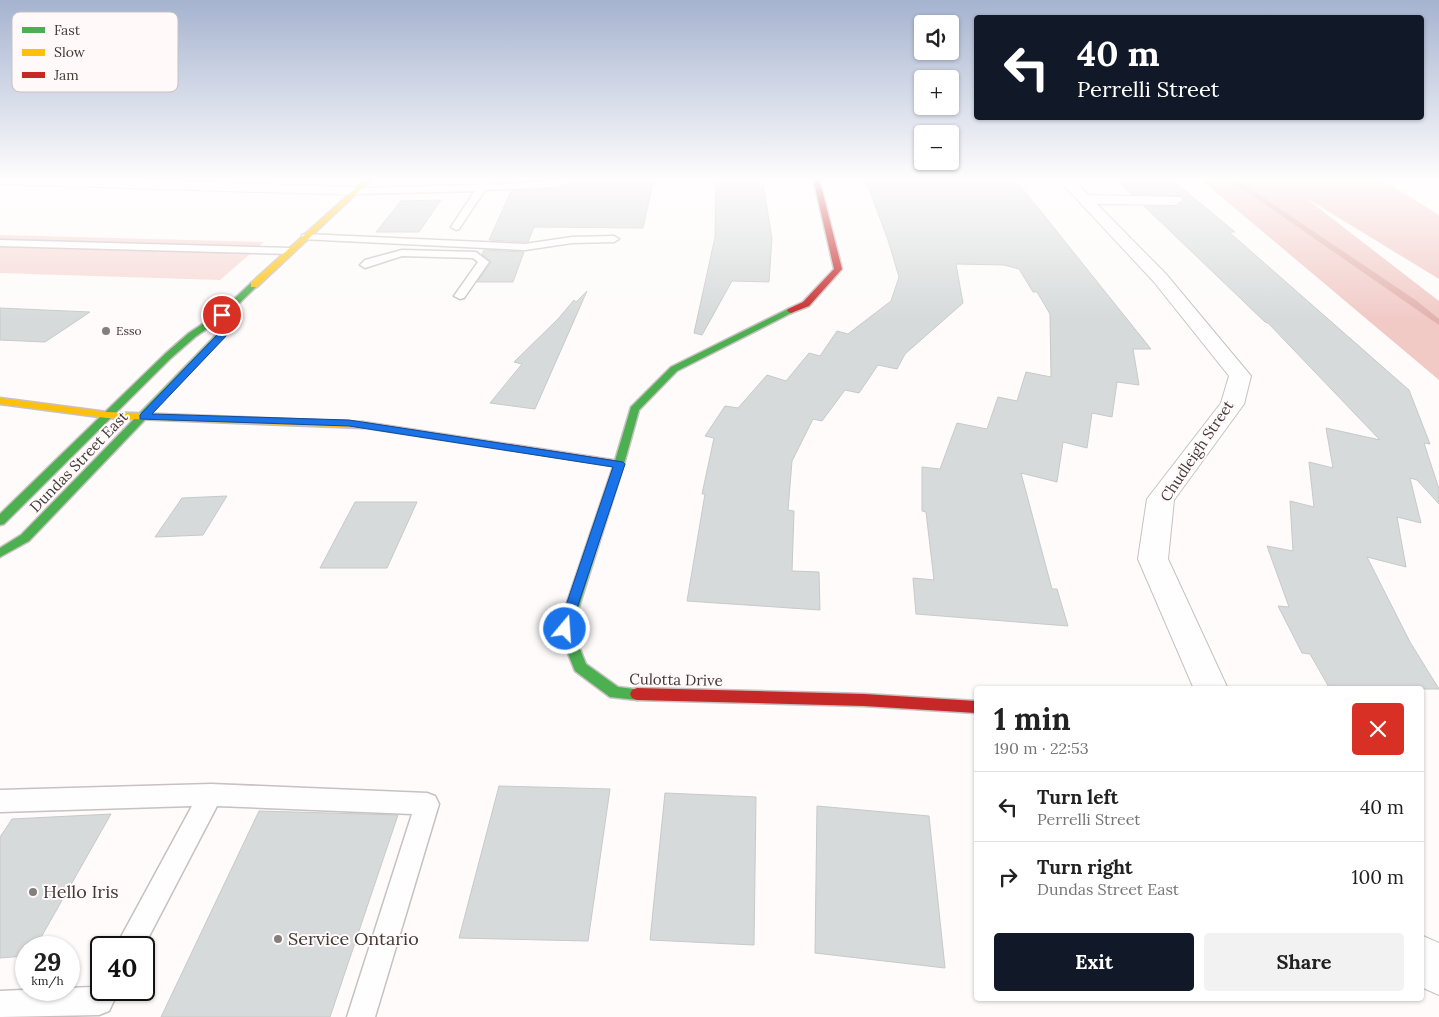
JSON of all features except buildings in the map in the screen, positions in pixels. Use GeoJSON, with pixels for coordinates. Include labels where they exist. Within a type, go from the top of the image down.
{"type":"FeatureCollection","features":[{"type":"Feature","properties":{"kind":"street","name":"Dundas Street East"},"geometry":{"type":"LineString","coordinates":[[0,521],[107,415],[192,335],[222,315],[318,225]]}},
{"type":"Feature","properties":{"kind":"street","name":"Culotta Drive"},"geometry":{"type":"LineString","coordinates":[[827,225],[838,269],[806,304],[674,369],[634,409],[619,464],[565,629],[580,667],[615,693],[864,700],[974,707]]}},
{"type":"Feature","properties":{"kind":"street","name":"Chudleigh Street"},"geometry":{"type":"LineString","coordinates":[[1109,225],[1160,278],[1240,376],[1232,404],[1161,498],[1153,559],[1210,686]]}},
{"type":"Feature","properties":{"kind":"street","name":"Dundas Street East"},"geometry":{"type":"LineString","coordinates":[[0,553],[25,538],[144,417],[222,334],[222,315]]}},
{"type":"Feature","properties":{"kind":"street"},"geometry":{"type":"LineString","coordinates":[[0,401],[107,415],[349,423],[619,464]]}},
{"type":"Feature","properties":{"kind":"street"},"geometry":{"type":"LineString","coordinates":[[1424,960],[1439,972]]}},
{"type":"Feature","properties":{"kind":"lane"},"geometry":{"type":"LineString","coordinates":[[305,237],[525,246],[572,240],[614,239]]}},
{"type":"Feature","properties":{"kind":"lane"},"geometry":{"type":"LineString","coordinates":[[0,243],[290,251]]}},
{"type":"Feature","properties":{"kind":"lane"},"geometry":{"type":"LineString","coordinates":[[365,265],[369,262],[402,253],[476,255],[484,262],[460,296]]}},
{"type":"Feature","properties":{"kind":"lane"},"geometry":{"type":"LineString","coordinates":[[0,801],[211,795],[427,804],[361,1017]]}},
{"type":"Feature","properties":{"kind":"lane"},"geometry":{"type":"LineString","coordinates":[[135,936],[211,795]]}},
{"type":"Feature","properties":{"kind":"lane"},"geometry":{"type":"LineString","coordinates":[[0,1005],[99,1001]]}},
{"type":"Feature","properties":{"kind":"shaded area"},"geometry":{"type":"Polygon","coordinates":[[[1255,225],[1341,225],[1439,301],[1439,380],[1255,225]]]}},
{"type":"Feature","properties":{"kind":"shaded area"},"geometry":{"type":"Polygon","coordinates":[[[1351,225],[1439,225],[1439,279],[1351,225]]]}},
{"type":"Feature","properties":{"kind":"shaded area"},"geometry":{"type":"Polygon","coordinates":[[[0,235],[264,242],[220,280],[0,273],[0,235]]]}},
{"type":"Feature","properties":{"kind":"waterway"},"geometry":{"type":"LineString","coordinates":[[1300,225],[1414,303],[1439,323]]}},
{"type":"Feature","properties":{"kind":"traffic: fast"},"geometry":{"type":"LineString","coordinates":[[0,521],[168,356],[192,335],[222,315],[254,285]]}},
{"type":"Feature","properties":{"kind":"traffic: fast"},"geometry":{"type":"LineString","coordinates":[[637,694],[615,693],[580,667],[565,629],[619,464],[634,409],[674,369],[791,311]]}},
{"type":"Feature","properties":{"kind":"traffic: fast"},"geometry":{"type":"LineString","coordinates":[[0,553],[25,538],[222,334],[222,315]]}},
{"type":"Feature","properties":{"kind":"traffic: slow"},"geometry":{"type":"LineString","coordinates":[[254,285],[319,225]]}},
{"type":"Feature","properties":{"kind":"traffic: slow"},"geometry":{"type":"LineString","coordinates":[[0,401],[107,415],[363,425]]}},
{"type":"Feature","properties":{"kind":"traffic: jam"},"geometry":{"type":"LineString","coordinates":[[791,311],[806,304],[838,269],[827,225]]}},
{"type":"Feature","properties":{"kind":"traffic: jam"},"geometry":{"type":"LineString","coordinates":[[363,425],[619,464]]}},
{"type":"Feature","properties":{"kind":"traffic: jam"},"geometry":{"type":"LineString","coordinates":[[637,694],[864,700],[974,707]]}},
{"type":"Feature","properties":{"kind":"place","name":"Esso"},"geometry":{"type":"Point","coordinates":[106,331]}},
{"type":"Feature","properties":{"kind":"place","name":"Hello Iris"},"geometry":{"type":"Point","coordinates":[33,892]}},
{"type":"Feature","properties":{"kind":"place","name":"Service Ontario"},"geometry":{"type":"Point","coordinates":[278,939]}},
{"type":"Feature","properties":{"kind":"route"},"geometry":{"type":"LineString","coordinates":[[222,315],[222,334],[144,417],[349,423],[619,464],[565,629]]}}]}
